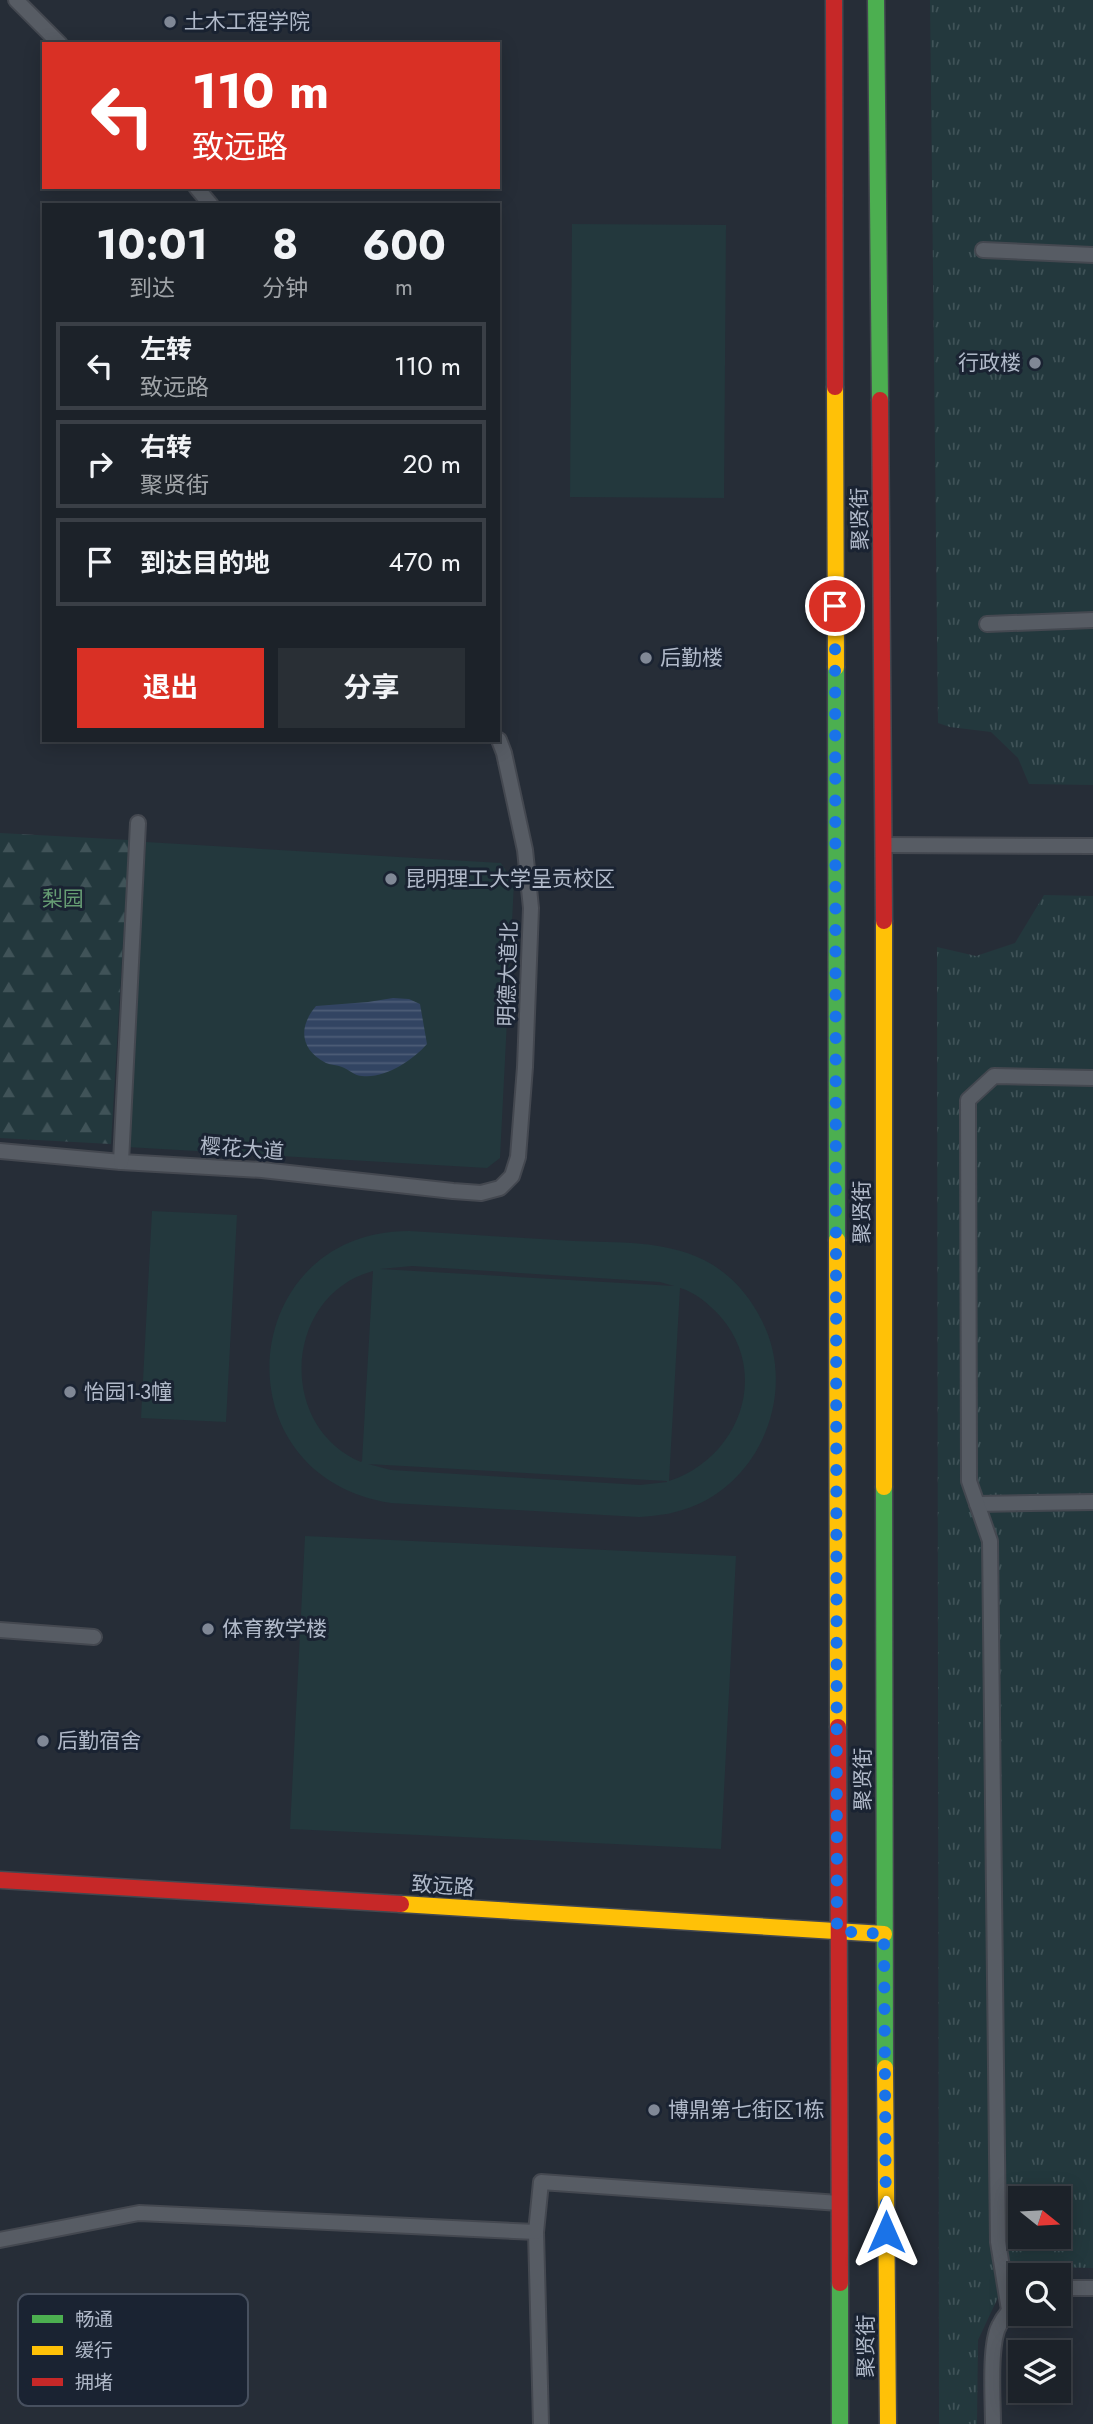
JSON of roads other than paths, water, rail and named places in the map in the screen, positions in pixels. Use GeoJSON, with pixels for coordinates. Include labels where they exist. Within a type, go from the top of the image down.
{"type":"FeatureCollection","features":[{"type":"Feature","properties":{"kind":"main road","name":"聚贤街"},"geometry":{"type":"LineString","coordinates":[[834,0],[840,2424]]}},
{"type":"Feature","properties":{"kind":"main road","name":"聚贤街"},"geometry":{"type":"LineString","coordinates":[[876,0],[884,845],[887,2424]]}},
{"type":"Feature","properties":{"kind":"main road","name":"致远路"},"geometry":{"type":"LineString","coordinates":[[0,1880],[884,1934]]}},
{"type":"Feature","properties":{"kind":"street"},"geometry":{"type":"LineString","coordinates":[[16,0],[58,42]]}},
{"type":"Feature","properties":{"kind":"street"},"geometry":{"type":"LineString","coordinates":[[198,189],[209,203]]}},
{"type":"Feature","properties":{"kind":"street"},"geometry":{"type":"LineString","coordinates":[[983,250],[1093,255]]}},
{"type":"Feature","properties":{"kind":"street"},"geometry":{"type":"LineString","coordinates":[[986,624],[1093,620]]}},
{"type":"Feature","properties":{"kind":"street","name":"明德大道北"},"geometry":{"type":"LineString","coordinates":[[481,1193],[500,1188],[512,1176],[518,1157],[530,984],[531,908],[525,850],[500,742]]}},
{"type":"Feature","properties":{"kind":"street"},"geometry":{"type":"LineString","coordinates":[[121,1162],[138,823]]}},
{"type":"Feature","properties":{"kind":"street"},"geometry":{"type":"LineString","coordinates":[[884,845],[1093,846]]}},
{"type":"Feature","properties":{"kind":"street"},"geometry":{"type":"LineString","coordinates":[[1008,2282],[998,2242],[990,1541],[969,1481],[968,1100],[994,1076],[1093,1078]]}},
{"type":"Feature","properties":{"kind":"street","name":"樱花大道"},"geometry":{"type":"LineString","coordinates":[[0,1151],[121,1162],[262,1170],[481,1193]]}},
{"type":"Feature","properties":{"kind":"street"},"geometry":{"type":"LineString","coordinates":[[977,1504],[1093,1502]]}},
{"type":"Feature","properties":{"kind":"street"},"geometry":{"type":"LineString","coordinates":[[0,1630],[94,1637]]}},
{"type":"Feature","properties":{"kind":"street"},"geometry":{"type":"LineString","coordinates":[[541,2424],[536,2232],[541,2182],[839,2203]]}},
{"type":"Feature","properties":{"kind":"street"},"geometry":{"type":"LineString","coordinates":[[0,2240],[139,2213],[536,2232]]}},
{"type":"Feature","properties":{"kind":"street"},"geometry":{"type":"LineString","coordinates":[[1071,2288],[1093,2288]]}},
{"type":"Feature","properties":{"kind":"street"},"geometry":{"type":"LineString","coordinates":[[993,2424],[997,2328],[1008,2314]]}},
{"type":"Feature","properties":{"kind":"water"},"geometry":{"type":"Polygon","coordinates":[[[393,998],[409,999],[420,1004],[427,1044],[398,1067],[380,1075],[359,1076],[342,1067],[326,1063],[311,1052],[304,1038],[304,1030],[316,1006],[393,998]]]}},
{"type":"Feature","properties":{"kind":"place","name":"土木工程学院"},"geometry":{"type":"Point","coordinates":[170,22]}},
{"type":"Feature","properties":{"kind":"place","name":"行政楼"},"geometry":{"type":"Point","coordinates":[1035,363]}},
{"type":"Feature","properties":{"kind":"place","name":"后勤楼"},"geometry":{"type":"Point","coordinates":[646,658]}},
{"type":"Feature","properties":{"kind":"place","name":"昆明理工大学呈贡校区"},"geometry":{"type":"Point","coordinates":[391,879]}},
{"type":"Feature","properties":{"kind":"place","name":"怡园1-3幢"},"geometry":{"type":"Point","coordinates":[70,1392]}},
{"type":"Feature","properties":{"kind":"place","name":"体育教学楼"},"geometry":{"type":"Point","coordinates":[208,1629]}},
{"type":"Feature","properties":{"kind":"place","name":"后勤宿舍"},"geometry":{"type":"Point","coordinates":[43,1741]}},
{"type":"Feature","properties":{"kind":"place","name":"博鼎第七街区1栋"},"geometry":{"type":"Point","coordinates":[654,2110]}},
{"type":"Feature","properties":{"kind":"park label","name":"梨园"},"geometry":{"type":"Point","coordinates":[63,899]}}]}
